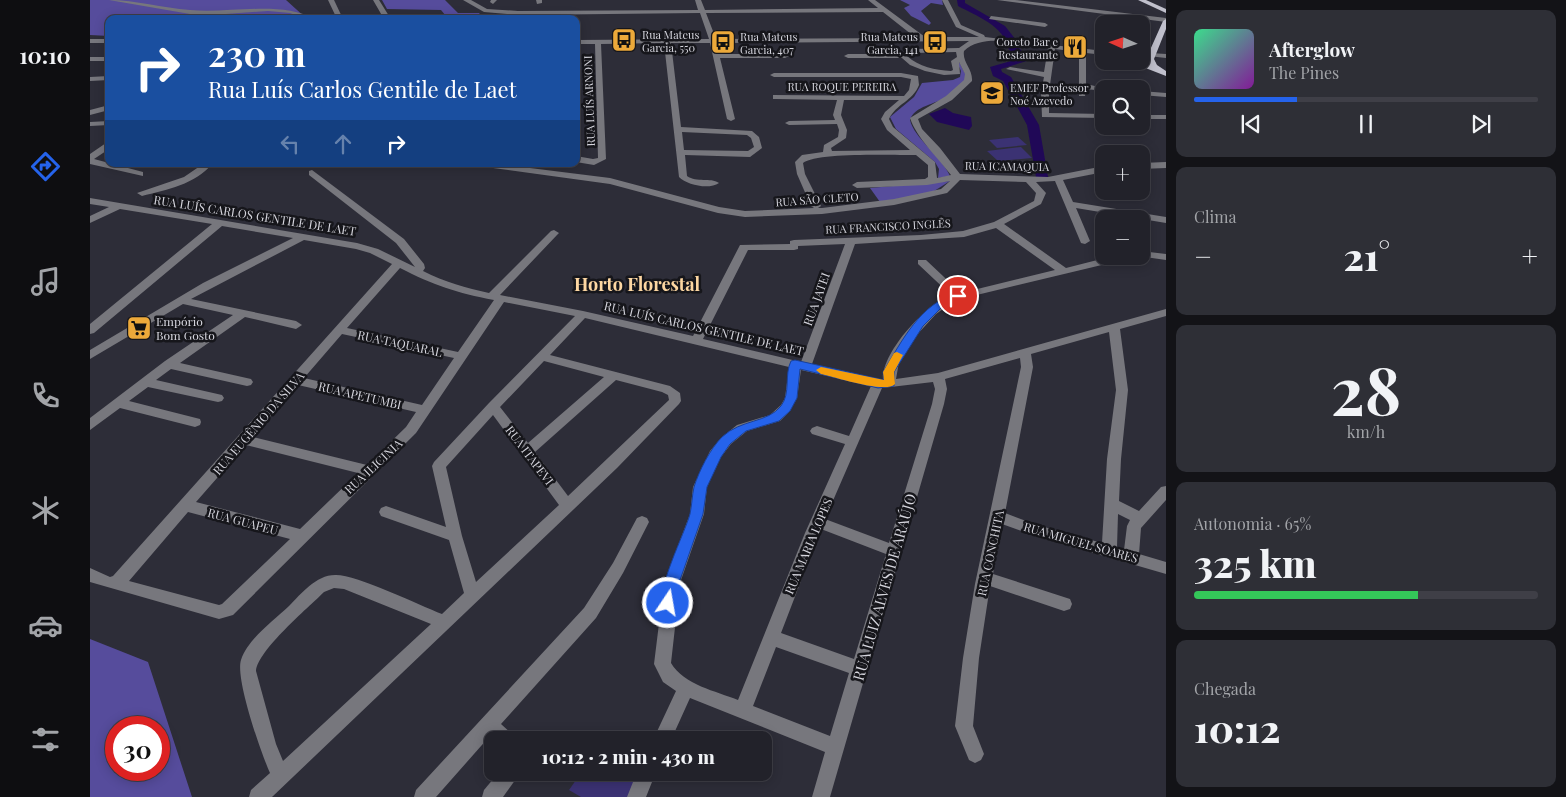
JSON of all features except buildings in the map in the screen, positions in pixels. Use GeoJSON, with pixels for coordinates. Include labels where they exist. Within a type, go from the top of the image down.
{"type":"FeatureCollection","features":[{"type":"Feature","properties":{"kind":"main road"},"geometry":{"type":"LineString","coordinates":[[1141,0],[1166,11]]}},
{"type":"Feature","properties":{"kind":"main road"},"geometry":{"type":"LineString","coordinates":[[1164,72],[1151,59],[1165,23]]}},
{"type":"Feature","properties":{"kind":"main road"},"geometry":{"type":"LineString","coordinates":[[1150,67],[1164,72]]}},
{"type":"Feature","properties":{"kind":"street"},"geometry":{"type":"LineString","coordinates":[[112,0],[164,10],[198,13],[274,9],[302,15]]}},
{"type":"Feature","properties":{"kind":"street"},"geometry":{"type":"LineString","coordinates":[[331,0],[338,15]]}},
{"type":"Feature","properties":{"kind":"street"},"geometry":{"type":"LineString","coordinates":[[376,0],[385,15]]}},
{"type":"Feature","properties":{"kind":"street"},"geometry":{"type":"LineString","coordinates":[[466,0],[491,12],[884,10]]}},
{"type":"Feature","properties":{"kind":"street"},"geometry":{"type":"LineString","coordinates":[[698,0],[713,41],[731,118]]}},
{"type":"Feature","properties":{"kind":"street"},"geometry":{"type":"LineString","coordinates":[[870,0],[924,40]]}},
{"type":"Feature","properties":{"kind":"street"},"geometry":{"type":"LineString","coordinates":[[945,0],[958,26],[995,39]]}},
{"type":"Feature","properties":{"kind":"street"},"geometry":{"type":"LineString","coordinates":[[1000,0],[1165,23]]}},
{"type":"Feature","properties":{"kind":"street"},"geometry":{"type":"LineString","coordinates":[[1040,34],[1052,6]]}},
{"type":"Feature","properties":{"kind":"street"},"geometry":{"type":"LineString","coordinates":[[991,18],[1040,34],[1051,49],[1045,115],[1095,116]]}},
{"type":"Feature","properties":{"kind":"street"},"geometry":{"type":"LineString","coordinates":[[580,42],[976,40],[1040,34]]}},
{"type":"Feature","properties":{"kind":"street"},"geometry":{"type":"LineString","coordinates":[[840,40],[857,74]]}},
{"type":"Feature","properties":{"kind":"street"},"geometry":{"type":"LineString","coordinates":[[903,56],[914,63],[950,73],[957,72],[955,61],[976,40]]}},
{"type":"Feature","properties":{"kind":"street"},"geometry":{"type":"LineString","coordinates":[[90,41],[105,41]]}},
{"type":"Feature","properties":{"kind":"street","name":"RUA LUÍS ARNONI"},"geometry":{"type":"LineString","coordinates":[[580,160],[594,162],[602,159],[598,42]]}},
{"type":"Feature","properties":{"kind":"street"},"geometry":{"type":"LineString","coordinates":[[668,42],[684,179],[714,183]]}},
{"type":"Feature","properties":{"kind":"street"},"geometry":{"type":"LineString","coordinates":[[1051,49],[1095,56]]}},
{"type":"Feature","properties":{"kind":"street"},"geometry":{"type":"LineString","coordinates":[[848,56],[903,56],[912,51],[960,54]]}},
{"type":"Feature","properties":{"kind":"street"},"geometry":{"type":"LineString","coordinates":[[1083,54],[1095,53]]}},
{"type":"Feature","properties":{"kind":"street"},"geometry":{"type":"LineString","coordinates":[[957,177],[948,163],[918,130],[914,122],[916,115],[949,98],[968,82],[968,71],[960,54]]}},
{"type":"Feature","properties":{"kind":"street"},"geometry":{"type":"LineString","coordinates":[[1083,54],[1083,90],[1095,89]]}},
{"type":"Feature","properties":{"kind":"street"},"geometry":{"type":"LineString","coordinates":[[716,56],[785,56]]}},
{"type":"Feature","properties":{"kind":"street"},"geometry":{"type":"LineString","coordinates":[[1151,59],[1166,56]]}},
{"type":"Feature","properties":{"kind":"street"},"geometry":{"type":"LineString","coordinates":[[90,59],[105,59]]}},
{"type":"Feature","properties":{"kind":"street"},"geometry":{"type":"LineString","coordinates":[[1010,69],[1048,75]]}},
{"type":"Feature","properties":{"kind":"street"},"geometry":{"type":"LineString","coordinates":[[774,75],[857,74],[912,77],[916,80],[915,85],[907,98],[888,112],[885,119],[890,128],[934,168],[933,178],[927,182]]}},
{"type":"Feature","properties":{"kind":"street"},"geometry":{"type":"LineString","coordinates":[[90,79],[105,78]]}},
{"type":"Feature","properties":{"kind":"street"},"geometry":{"type":"LineString","coordinates":[[1150,93],[1166,95]]}},
{"type":"Feature","properties":{"kind":"street","name":"RUA ROQUE PEREIRA"},"geometry":{"type":"LineString","coordinates":[[776,97],[907,98]]}},
{"type":"Feature","properties":{"kind":"street"},"geometry":{"type":"LineString","coordinates":[[841,97],[837,112],[843,130],[842,138],[826,147],[828,154],[918,152]]}},
{"type":"Feature","properties":{"kind":"street"},"geometry":{"type":"LineString","coordinates":[[90,113],[105,108]]}},
{"type":"Feature","properties":{"kind":"street"},"geometry":{"type":"LineString","coordinates":[[1150,117],[1166,118]]}},
{"type":"Feature","properties":{"kind":"street"},"geometry":{"type":"LineString","coordinates":[[789,123],[840,122]]}},
{"type":"Feature","properties":{"kind":"street"},"geometry":{"type":"LineString","coordinates":[[90,124],[105,123]]}},
{"type":"Feature","properties":{"kind":"street"},"geometry":{"type":"LineString","coordinates":[[678,130],[749,133],[755,137],[758,148],[750,154],[680,152]]}},
{"type":"Feature","properties":{"kind":"street"},"geometry":{"type":"LineString","coordinates":[[90,159],[105,148]]}},
{"type":"Feature","properties":{"kind":"street","name":"RUA SÃO CLETO"},"geometry":{"type":"LineString","coordinates":[[828,154],[805,157],[799,162],[812,206],[875,203]]}},
{"type":"Feature","properties":{"kind":"street"},"geometry":{"type":"LineString","coordinates":[[90,159],[105,164]]}},
{"type":"Feature","properties":{"kind":"street"},"geometry":{"type":"LineString","coordinates":[[1150,166],[1166,165]]}},
{"type":"Feature","properties":{"kind":"street"},"geometry":{"type":"LineString","coordinates":[[117,167],[140,174]]}},
{"type":"Feature","properties":{"kind":"street"},"geometry":{"type":"LineString","coordinates":[[141,167],[143,211]]}},
{"type":"Feature","properties":{"kind":"street"},"geometry":{"type":"LineString","coordinates":[[142,193],[192,176],[206,167]]}},
{"type":"Feature","properties":{"kind":"street","name":"RUA SÃO CLETO"},"geometry":{"type":"LineString","coordinates":[[502,167],[610,182],[668,198],[735,213],[784,213],[875,203],[937,193],[950,187],[957,177]]}},
{"type":"Feature","properties":{"kind":"street","name":"RUA ICAMAQUIA"},"geometry":{"type":"LineString","coordinates":[[875,203],[861,185],[927,182],[957,177],[1029,180],[1058,178],[1095,171]]}},
{"type":"Feature","properties":{"kind":"street"},"geometry":{"type":"LineString","coordinates":[[312,173],[400,241],[419,264],[420,268],[417,273]]}},
{"type":"Feature","properties":{"kind":"street"},"geometry":{"type":"LineString","coordinates":[[1058,178],[1085,241]]}},
{"type":"Feature","properties":{"kind":"street","name":"RUA FRANCISCO INGLÊS"},"geometry":{"type":"LineString","coordinates":[[697,340],[744,247],[949,236],[997,224],[1041,199],[1040,189],[1029,180]]}},
{"type":"Feature","properties":{"kind":"street","name":"RUA LUÍS CARLOS GENTILE DE LAET"},"geometry":{"type":"LineString","coordinates":[[90,201],[357,246],[399,262],[445,286],[583,314],[884,384],[938,377],[1166,312]]}},
{"type":"Feature","properties":{"kind":"street"},"geometry":{"type":"LineString","coordinates":[[1069,204],[1165,222]]}},
{"type":"Feature","properties":{"kind":"street"},"geometry":{"type":"LineString","coordinates":[[90,220],[119,206]]}},
{"type":"Feature","properties":{"kind":"street"},"geometry":{"type":"LineString","coordinates":[[90,330],[220,223]]}},
{"type":"Feature","properties":{"kind":"street"},"geometry":{"type":"LineString","coordinates":[[997,224],[1065,272]]}},
{"type":"Feature","properties":{"kind":"street","name":"RUA ILICINIA"},"geometry":{"type":"LineString","coordinates":[[106,580],[219,612],[231,607],[367,470],[411,430],[461,356],[497,297],[554,233]]}},
{"type":"Feature","properties":{"kind":"street"},"geometry":{"type":"LineString","coordinates":[[90,355],[181,300],[260,257],[306,236]]}},
{"type":"Feature","properties":{"kind":"street","name":"RUA JATEI"},"geometry":{"type":"LineString","coordinates":[[686,688],[669,676],[662,664],[672,583],[697,514],[700,487],[716,455],[726,441],[742,428],[775,418],[786,408],[791,398],[800,365],[851,241]]}},
{"type":"Feature","properties":{"kind":"street"},"geometry":{"type":"LineString","coordinates":[[1150,255],[1166,257]]}},
{"type":"Feature","properties":{"kind":"street","name":"RUA EUGÊNIO DA SILVA"},"geometry":{"type":"LineString","coordinates":[[106,580],[185,505],[399,262]]}},
{"type":"Feature","properties":{"kind":"street"},"geometry":{"type":"LineString","coordinates":[[922,262],[958,296]]}},
{"type":"Feature","properties":{"kind":"street","name":"RUA MARIA LOPES"},"geometry":{"type":"LineString","coordinates":[[743,710],[770,637],[817,522],[853,442],[884,384],[888,372],[919,324],[941,303],[958,296],[1095,264]]}},
{"type":"Feature","properties":{"kind":"street"},"geometry":{"type":"LineString","coordinates":[[181,300],[296,325]]}},
{"type":"Feature","properties":{"kind":"street"},"geometry":{"type":"LineString","coordinates":[[90,425],[169,364],[242,314]]}},
{"type":"Feature","properties":{"kind":"street"},"geometry":{"type":"LineString","coordinates":[[472,595],[455,536],[439,473],[439,466],[492,406],[583,314]]}},
{"type":"Feature","properties":{"kind":"street"},"geometry":{"type":"LineString","coordinates":[[1109,551],[1111,504],[1122,390],[1114,328]]}},
{"type":"Feature","properties":{"kind":"street","name":"RUA TAQUARAL"},"geometry":{"type":"LineString","coordinates":[[338,330],[461,356]]}},
{"type":"Feature","properties":{"kind":"street","name":"RUA CONCHITA"},"geometry":{"type":"LineString","coordinates":[[974,754],[964,726],[971,658],[984,578],[1027,367],[1025,352]]}},
{"type":"Feature","properties":{"kind":"street"},"geometry":{"type":"LineString","coordinates":[[258,797],[676,401],[670,390],[543,356]]}},
{"type":"Feature","properties":{"kind":"street"},"geometry":{"type":"LineString","coordinates":[[169,364],[247,382]]}},
{"type":"Feature","properties":{"kind":"street"},"geometry":{"type":"LineString","coordinates":[[528,451],[614,375]]}},
{"type":"Feature","properties":{"kind":"street","name":"RUA LUIZ ALVES DE ARAÚJO"},"geometry":{"type":"LineString","coordinates":[[821,797],[938,404],[941,389],[938,377]]}},
{"type":"Feature","properties":{"kind":"street","name":"RUA APETUMBI"},"geometry":{"type":"LineString","coordinates":[[295,380],[426,410]]}},
{"type":"Feature","properties":{"kind":"street"},"geometry":{"type":"LineString","coordinates":[[146,382],[218,398]]}},
{"type":"Feature","properties":{"kind":"street"},"geometry":{"type":"LineString","coordinates":[[118,403],[195,422]]}},
{"type":"Feature","properties":{"kind":"street","name":"RUA ITAPEVI"},"geometry":{"type":"LineString","coordinates":[[492,406],[528,451],[567,505]]}},
{"type":"Feature","properties":{"kind":"street"},"geometry":{"type":"LineString","coordinates":[[817,432],[853,442]]}},
{"type":"Feature","properties":{"kind":"street"},"geometry":{"type":"LineString","coordinates":[[244,440],[367,470]]}},
{"type":"Feature","properties":{"kind":"street"},"geometry":{"type":"LineString","coordinates":[[1131,556],[1132,530],[1139,518],[1166,491]]}},
{"type":"Feature","properties":{"kind":"street"},"geometry":{"type":"LineString","coordinates":[[1111,504],[1139,518]]}},
{"type":"Feature","properties":{"kind":"street","name":"RUA GUAPEU"},"geometry":{"type":"LineString","coordinates":[[185,505],[302,536]]}},
{"type":"Feature","properties":{"kind":"street"},"geometry":{"type":"LineString","coordinates":[[386,512],[455,536]]}},
{"type":"Feature","properties":{"kind":"street","name":"RUA MIGUEL SOARES"},"geometry":{"type":"LineString","coordinates":[[997,516],[1035,530],[1131,556],[1166,568]]}},
{"type":"Feature","properties":{"kind":"street"},"geometry":{"type":"LineString","coordinates":[[423,797],[595,606],[631,546],[642,522]]}},
{"type":"Feature","properties":{"kind":"street"},"geometry":{"type":"LineString","coordinates":[[817,522],[895,551]]}},
{"type":"Feature","properties":{"kind":"street"},"geometry":{"type":"LineString","coordinates":[[984,578],[1064,604]]}},
{"type":"Feature","properties":{"kind":"street"},"geometry":{"type":"LineString","coordinates":[[280,776],[268,745],[248,665],[260,645],[319,587],[333,581],[345,582],[444,622]]}},
{"type":"Feature","properties":{"kind":"street"},"geometry":{"type":"LineString","coordinates":[[770,637],[860,669]]}},
{"type":"Feature","properties":{"kind":"street"},"geometry":{"type":"LineString","coordinates":[[666,731],[686,688],[836,746]]}},
{"type":"Feature","properties":{"kind":"street"},"geometry":{"type":"LineString","coordinates":[[489,725],[496,731]]}},
{"type":"Feature","properties":{"kind":"street"},"geometry":{"type":"LineString","coordinates":[[491,797],[504,781]]}},
{"type":"Feature","properties":{"kind":"street"},"geometry":{"type":"LineString","coordinates":[[636,797],[643,781]]}},
{"type":"Feature","properties":{"kind":"shaded area"},"geometry":{"type":"Polygon","coordinates":[[[90,0],[286,0],[303,15],[105,15],[105,36],[90,35],[90,0]]]}},
{"type":"Feature","properties":{"kind":"shaded area"},"geometry":{"type":"Polygon","coordinates":[[[382,0],[445,0],[458,13],[479,13],[481,15],[445,15],[441,10],[387,9],[382,0]]]}},
{"type":"Feature","properties":{"kind":"shaded area"},"geometry":{"type":"Polygon","coordinates":[[[900,0],[942,0],[943,5],[931,3],[921,11],[931,23],[929,25],[911,16],[904,8],[910,5],[900,0]]]}},
{"type":"Feature","properties":{"kind":"shaded area"},"geometry":{"type":"Polygon","coordinates":[[[956,60],[958,60],[967,77],[965,80],[950,95],[916,111],[910,120],[917,134],[941,161],[950,176],[938,178],[939,169],[935,162],[896,129],[890,117],[914,97],[922,83],[953,80],[960,77],[961,71],[956,60]]]}},
{"type":"Feature","properties":{"kind":"shaded area"},"geometry":{"type":"Polygon","coordinates":[[[945,108],[953,113],[971,117],[972,126],[969,130],[937,122],[929,114],[945,108]]]}},
{"type":"Feature","properties":{"kind":"shaded area"},"geometry":{"type":"Polygon","coordinates":[[[1018,137],[1027,145],[997,148],[989,140],[1018,137]]]}},
{"type":"Feature","properties":{"kind":"shaded area"},"geometry":{"type":"Polygon","coordinates":[[[1021,147],[1032,158],[998,161],[987,151],[1021,147]]]}},
{"type":"Feature","properties":{"kind":"shaded area"},"geometry":{"type":"Polygon","coordinates":[[[950,181],[931,193],[880,202],[870,188],[950,181]]]}},
{"type":"Feature","properties":{"kind":"shaded area"},"geometry":{"type":"Polygon","coordinates":[[[90,639],[148,662],[166,716],[105,716],[105,781],[170,781],[170,730],[192,797],[90,797],[90,639]]]}},
{"type":"Feature","properties":{"kind":"shaded area"},"geometry":{"type":"Polygon","coordinates":[[[575,781],[641,781],[635,797],[581,797],[569,790],[575,781]]]}},
{"type":"Feature","properties":{"kind":"waterway"},"geometry":{"type":"LineString","coordinates":[[961,0],[961,4],[1002,28],[1011,40]]}},
{"type":"Feature","properties":{"kind":"waterway"},"geometry":{"type":"LineString","coordinates":[[1012,43],[1013,48],[1025,60],[995,67],[997,74],[1007,79],[1033,125],[1042,177]]}},
{"type":"Feature","properties":{"kind":"slow traffic"},"geometry":{"type":"LineString","coordinates":[[821,370],[878,384],[890,384],[888,372],[897,355]]}},
{"type":"Feature","properties":{"kind":"place","name":"Rua Mateus Garcia, 550"},"geometry":{"type":"Point","coordinates":[624,40]}},
{"type":"Feature","properties":{"kind":"place","name":"Rua Mateus Garcia, 407"},"geometry":{"type":"Point","coordinates":[723,42]}},
{"type":"Feature","properties":{"kind":"place","name":"Rua Mateus Garcia, 141"},"geometry":{"type":"Point","coordinates":[935,42]}},
{"type":"Feature","properties":{"kind":"place","name":"Coreto Bar e Restaurante"},"geometry":{"type":"Point","coordinates":[1075,47]}},
{"type":"Feature","properties":{"kind":"place","name":"EMEF Professor Noé Azevedo"},"geometry":{"type":"Point","coordinates":[992,93]}},
{"type":"Feature","properties":{"kind":"place","name":"Empório Bom Gosto"},"geometry":{"type":"Point","coordinates":[139,328]}},
{"type":"Feature","properties":{"kind":"district","name":"Horto Florestal"},"geometry":{"type":"Point","coordinates":[637,284]}},
{"type":"Feature","properties":{"kind":"route"},"geometry":{"type":"LineString","coordinates":[[668,603],[672,583],[697,514],[700,487],[709,468],[726,441],[742,428],[775,418],[786,408],[791,398],[795,364],[878,384],[890,384],[888,372],[906,341],[919,324],[941,303],[958,296]]}}]}
